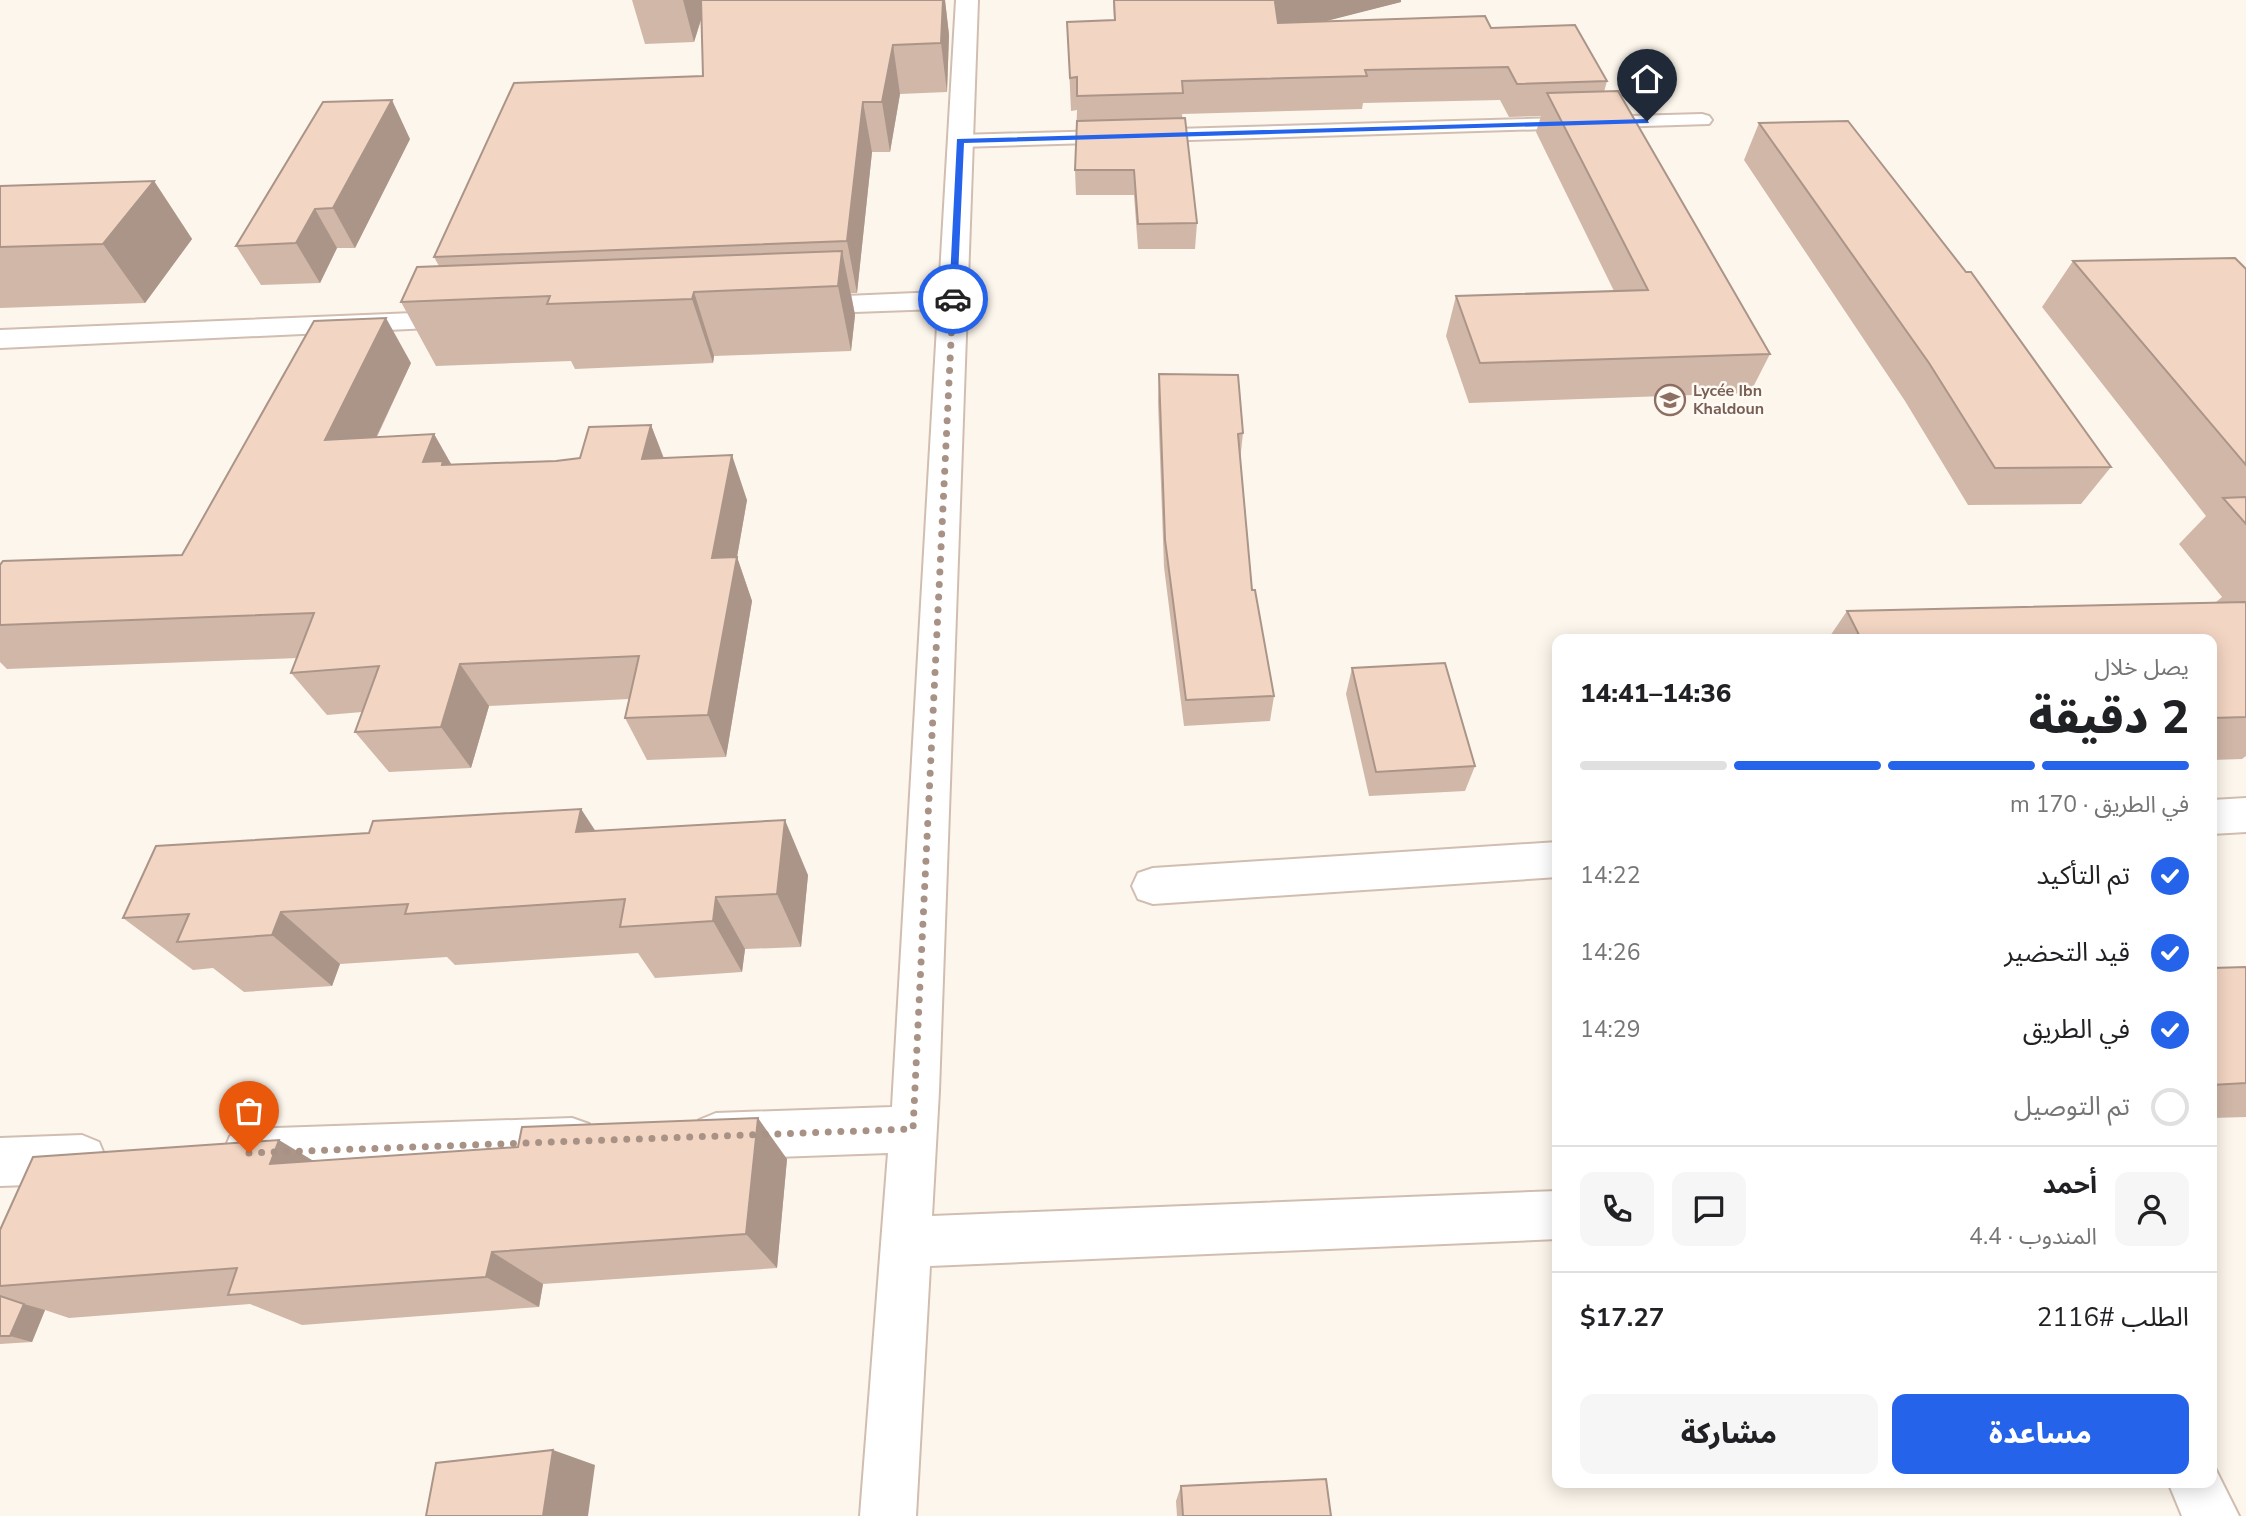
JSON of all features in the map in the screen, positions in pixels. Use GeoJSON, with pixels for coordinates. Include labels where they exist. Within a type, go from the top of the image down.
{"type":"FeatureCollection","features":[{"type":"Feature","properties":{"kind":"street"},"geometry":{"type":"LineString","coordinates":[[888,1516],[913,1129],[967,0]]}},
{"type":"Feature","properties":{"kind":"street"},"geometry":{"type":"LineString","coordinates":[[773,307],[953,300]]}},
{"type":"Feature","properties":{"kind":"street"},"geometry":{"type":"LineString","coordinates":[[0,339],[483,319]]}},
{"type":"Feature","properties":{"kind":"street"},"geometry":{"type":"LineString","coordinates":[[2217,817],[2246,815]]}},
{"type":"Feature","properties":{"kind":"street"},"geometry":{"type":"LineString","coordinates":[[1153,886],[1552,859]]}},
{"type":"Feature","properties":{"kind":"street"},"geometry":{"type":"LineString","coordinates":[[678,1137],[913,1129]]}},
{"type":"Feature","properties":{"kind":"street"},"geometry":{"type":"LineString","coordinates":[[208,1155],[609,1140]]}},
{"type":"Feature","properties":{"kind":"street"},"geometry":{"type":"LineString","coordinates":[[0,1162],[125,1158]]}},
{"type":"Feature","properties":{"kind":"street"},"geometry":{"type":"LineString","coordinates":[[906,1242],[1552,1215]]}},
{"type":"Feature","properties":{"kind":"street"},"geometry":{"type":"LineString","coordinates":[[2198,1488],[2211,1516]]}},
{"type":"Feature","properties":{"kind":"lane"},"geometry":{"type":"LineString","coordinates":[[960,141],[1702,120]]}},
{"type":"Feature","properties":{"kind":"building"},"geometry":{"type":"Polygon","coordinates":[[[701,0],[943,0],[941,43],[893,45],[882,102],[863,102],[847,241],[434,257],[514,83],[703,76],[701,0]]]}},
{"type":"Feature","properties":{"kind":"building"},"geometry":{"type":"Polygon","coordinates":[[[1114,0],[1285,0],[1275,2],[1278,23],[1485,16],[1491,28],[1575,25],[1607,81],[1517,84],[1508,67],[1365,70],[1367,76],[1182,81],[1183,93],[1077,96],[1077,77],[1070,78],[1067,22],[1115,20],[1114,0]]]}},
{"type":"Feature","properties":{"kind":"building"},"geometry":{"type":"Polygon","coordinates":[[[1618,91],[1770,354],[1480,363],[1456,296],[1648,290],[1547,93],[1618,91]]]}},
{"type":"Feature","properties":{"kind":"building"},"geometry":{"type":"Polygon","coordinates":[[[392,100],[333,208],[315,209],[296,243],[236,246],[323,102],[392,100]]]}},
{"type":"Feature","properties":{"kind":"building"},"geometry":{"type":"Polygon","coordinates":[[[1185,118],[1197,223],[1138,224],[1134,170],[1075,170],[1077,121],[1185,118]]]}},
{"type":"Feature","properties":{"kind":"building"},"geometry":{"type":"Polygon","coordinates":[[[1848,121],[1966,272],[1971,272],[2111,467],[1995,468],[1929,363],[1759,123],[1848,121]]]}},
{"type":"Feature","properties":{"kind":"building"},"geometry":{"type":"Polygon","coordinates":[[[154,181],[103,244],[0,247],[0,186],[154,181]]]}},
{"type":"Feature","properties":{"kind":"building"},"geometry":{"type":"Polygon","coordinates":[[[842,251],[838,286],[694,292],[692,299],[547,304],[550,296],[401,302],[417,267],[842,251]]]}},
{"type":"Feature","properties":{"kind":"building"},"geometry":{"type":"Polygon","coordinates":[[[2235,258],[2246,269],[2246,465],[2073,261],[2235,258]]]}},
{"type":"Feature","properties":{"kind":"building"},"geometry":{"type":"Polygon","coordinates":[[[386,318],[325,440],[434,434],[423,462],[443,461],[442,465],[556,461],[580,458],[589,427],[651,425],[642,459],[732,455],[712,558],[737,557],[708,715],[625,718],[639,656],[460,664],[441,727],[355,732],[379,666],[291,673],[314,613],[0,625],[0,565],[3,561],[182,555],[314,321],[386,318]]]}},
{"type":"Feature","properties":{"kind":"building"},"geometry":{"type":"Polygon","coordinates":[[[1159,374],[1238,375],[1243,433],[1238,434],[1252,590],[1255,590],[1274,696],[1186,700],[1165,540],[1159,374]]]}},
{"type":"Feature","properties":{"kind":"building"},"geometry":{"type":"Polygon","coordinates":[[[2246,497],[2246,524],[2223,498],[2246,497]]]}},
{"type":"Feature","properties":{"kind":"building"},"geometry":{"type":"Polygon","coordinates":[[[2246,602],[2246,717],[2217,718],[2217,634],[1858,634],[1847,611],[2246,602]]]}},
{"type":"Feature","properties":{"kind":"building"},"geometry":{"type":"Polygon","coordinates":[[[1445,663],[1475,766],[1376,772],[1352,668],[1445,663]]]}},
{"type":"Feature","properties":{"kind":"building"},"geometry":{"type":"Polygon","coordinates":[[[581,809],[576,832],[785,820],[777,894],[716,897],[713,921],[620,927],[625,899],[405,914],[408,904],[281,912],[272,935],[177,942],[189,914],[123,918],[156,846],[369,833],[373,821],[581,809]]]}},
{"type":"Feature","properties":{"kind":"building"},"geometry":{"type":"Polygon","coordinates":[[[2246,967],[2246,1083],[2217,1085],[2217,968],[2246,967]]]}},
{"type":"Feature","properties":{"kind":"building"},"geometry":{"type":"Polygon","coordinates":[[[758,1118],[746,1234],[492,1252],[486,1277],[228,1295],[237,1268],[0,1286],[0,1230],[33,1157],[279,1140],[270,1164],[518,1147],[522,1127],[758,1118]]]}},
{"type":"Feature","properties":{"kind":"building"},"geometry":{"type":"Polygon","coordinates":[[[0,1296],[24,1304],[10,1336],[0,1336],[0,1296]]]}},
{"type":"Feature","properties":{"kind":"building"},"geometry":{"type":"Polygon","coordinates":[[[553,1450],[543,1516],[426,1516],[436,1463],[553,1450]]]}},
{"type":"Feature","properties":{"kind":"building"},"geometry":{"type":"Polygon","coordinates":[[[1326,1479],[1331,1516],[1183,1516],[1181,1486],[1326,1479]]]}},
{"type":"Feature","properties":{"kind":"way so far"},"geometry":{"type":"LineString","coordinates":[[249,1153],[913,1129],[953,299]]}},
{"type":"Feature","properties":{"kind":"place","name":"Lycée Ibn Khaldoun"},"geometry":{"type":"Point","coordinates":[1670,400]}},
{"type":"Feature","properties":{"kind":"route"},"geometry":{"type":"LineString","coordinates":[[953,299],[960,141],[1647,121]]}}]}
